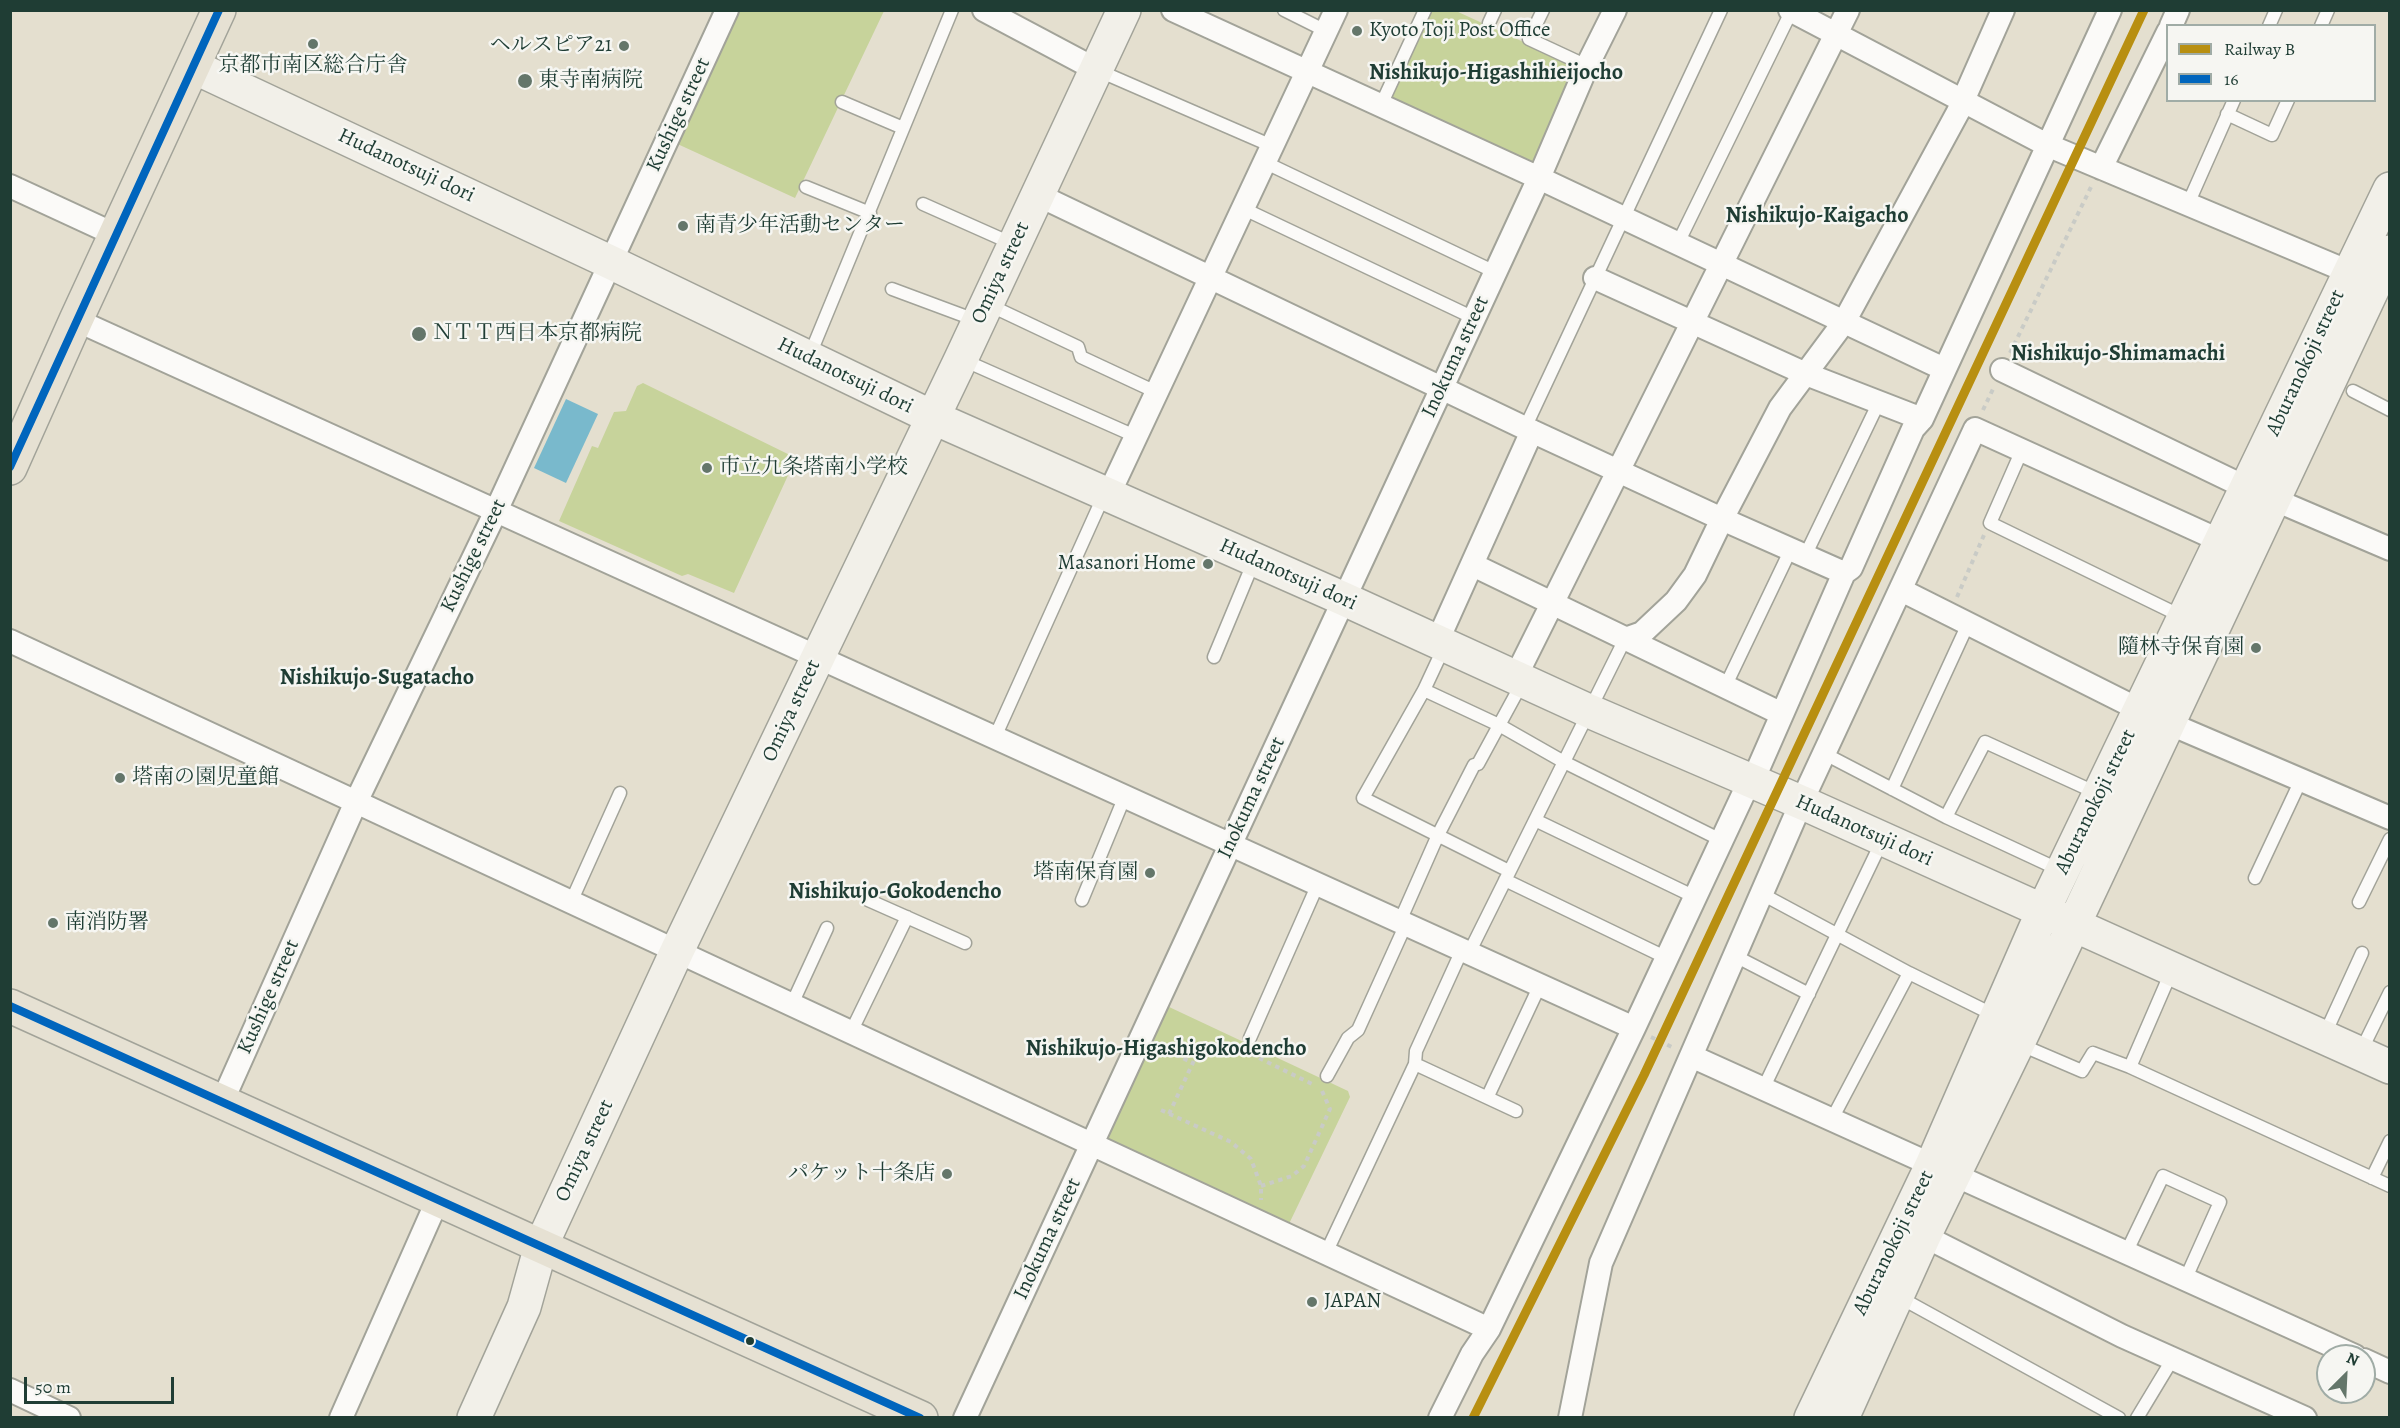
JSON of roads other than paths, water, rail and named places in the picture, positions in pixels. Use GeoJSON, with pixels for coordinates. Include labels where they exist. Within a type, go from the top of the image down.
{"type":"FeatureCollection","features":[{"type":"Feature","properties":{"kind":"main road"},"geometry":{"type":"LineString","coordinates":[[10,468],[18,431],[76,320],[195,67],[211,13]]}},
{"type":"Feature","properties":{"kind":"main road"},"geometry":{"type":"LineString","coordinates":[[10,1006],[921,1418]]}},
{"type":"Feature","properties":{"kind":"street","name":"Kushige street"},"geometry":{"type":"LineString","coordinates":[[222,1102],[356,802],[496,511],[727,10]]}},
{"type":"Feature","properties":{"kind":"street"},"geometry":{"type":"LineString","coordinates":[[984,10],[1095,69]]}},
{"type":"Feature","properties":{"kind":"street","name":"Omiya street"},"geometry":{"type":"LineString","coordinates":[[474,1418],[524,1307],[541,1246],[677,951],[961,359],[1124,10]]}},
{"type":"Feature","properties":{"kind":"street"},"geometry":{"type":"LineString","coordinates":[[1173,10],[1623,217],[1944,369]]}},
{"type":"Feature","properties":{"kind":"street"},"geometry":{"type":"LineString","coordinates":[[1539,178],[1587,66],[1615,10]]}},
{"type":"Feature","properties":{"kind":"street"},"geometry":{"type":"LineString","coordinates":[[1519,678],[1553,603],[1848,10]]}},
{"type":"Feature","properties":{"kind":"street"},"geometry":{"type":"LineString","coordinates":[[1625,639],[1641,633],[1676,601],[1695,575],[1780,408],[1844,322],[1958,111],[2003,10]]}},
{"type":"Feature","properties":{"kind":"street"},"geometry":{"type":"LineString","coordinates":[[1440,1418],[1472,1354],[1489,1329],[1641,1032],[1667,958],[1721,840],[1749,782],[1758,769],[1844,573],[1851,568],[1912,429],[1922,418],[2110,10]]}},
{"type":"Feature","properties":{"kind":"street"},"geometry":{"type":"LineString","coordinates":[[2172,24],[2178,10]]}},
{"type":"Feature","properties":{"kind":"street"},"geometry":{"type":"LineString","coordinates":[[1791,11],[2047,145],[2372,282]]}},
{"type":"Feature","properties":{"kind":"street"},"geometry":{"type":"LineString","coordinates":[[1106,495],[1136,436],[1331,21]]}},
{"type":"Feature","properties":{"kind":"street"},"geometry":{"type":"LineString","coordinates":[[2101,168],[2166,36]]}},
{"type":"Feature","properties":{"kind":"street","name":"Hudanotsuji dori"},"geometry":{"type":"LineString","coordinates":[[195,67],[612,263],[932,417],[1344,599],[1749,782],[1883,839],[2390,1067]]}},
{"type":"Feature","properties":{"kind":"street","name":"Inokuma street"},"geometry":{"type":"LineString","coordinates":[[965,1418],[1539,178]]}},
{"type":"Feature","properties":{"kind":"street"},"geometry":{"type":"LineString","coordinates":[[10,186],[116,235]]}},
{"type":"Feature","properties":{"kind":"street","name":"Aburanokoji street"},"geometry":{"type":"LineString","coordinates":[[2372,282],[2390,189]]}},
{"type":"Feature","properties":{"kind":"street"},"geometry":{"type":"LineString","coordinates":[[1038,195],[1529,430],[1844,573]]}},
{"type":"Feature","properties":{"kind":"street","name":"Aburanokoji street"},"geometry":{"type":"LineString","coordinates":[[1842,1418],[1924,1236],[1943,1170],[1997,1016],[2058,918],[2260,493],[2390,252]]}},
{"type":"Feature","properties":{"kind":"street"},"geometry":{"type":"LineString","coordinates":[[1595,278],[1806,374],[1922,418]]}},
{"type":"Feature","properties":{"kind":"street"},"geometry":{"type":"LineString","coordinates":[[76,320],[1641,1032]]}},
{"type":"Feature","properties":{"kind":"street"},"geometry":{"type":"LineString","coordinates":[[2002,370],[2260,493],[2387,542]]}},
{"type":"Feature","properties":{"kind":"street"},"geometry":{"type":"LineString","coordinates":[[1570,1418],[1601,1263],[1802,803],[1975,429],[2221,541]]}},
{"type":"Feature","properties":{"kind":"street"},"geometry":{"type":"LineString","coordinates":[[1441,644],[1529,430]]}},
{"type":"Feature","properties":{"kind":"street","name":"Aburanokoji street"},"geometry":{"type":"LineString","coordinates":[[1811,1418],[1943,1170],[2018,1043],[2058,918],[2063,871],[2100,795],[2154,717],[2184,618],[2221,541],[2260,493]]}},
{"type":"Feature","properties":{"kind":"street"},"geometry":{"type":"LineString","coordinates":[[1473,565],[1782,714]]}},
{"type":"Feature","properties":{"kind":"street"},"geometry":{"type":"LineString","coordinates":[[1901,590],[2154,717],[2390,818]]}},
{"type":"Feature","properties":{"kind":"street"},"geometry":{"type":"LineString","coordinates":[[10,641],[1489,1329]]}},
{"type":"Feature","properties":{"kind":"street"},"geometry":{"type":"LineString","coordinates":[[1691,1056],[2328,1344]]}},
{"type":"Feature","properties":{"kind":"street"},"geometry":{"type":"LineString","coordinates":[[341,1418],[438,1199]]}},
{"type":"Feature","properties":{"kind":"street"},"geometry":{"type":"LineString","coordinates":[[1924,1236],[2172,1360],[2305,1418]]}},
{"type":"Feature","properties":{"kind":"street"},"geometry":{"type":"LineString","coordinates":[[2376,1366],[2390,1372]]}},
{"type":"Feature","properties":{"kind":"street"},"geometry":{"type":"LineString","coordinates":[[10,1390],[31,1409],[69,1418]]}},
{"type":"Feature","properties":{"kind":"lane"},"geometry":{"type":"LineString","coordinates":[[809,358],[952,10]]}},
{"type":"Feature","properties":{"kind":"lane"},"geometry":{"type":"LineString","coordinates":[[1284,10],[1331,21]]}},
{"type":"Feature","properties":{"kind":"lane"},"geometry":{"type":"LineString","coordinates":[[1381,105],[1425,10]]}},
{"type":"Feature","properties":{"kind":"lane"},"geometry":{"type":"LineString","coordinates":[[1489,23],[1495,10]]}},
{"type":"Feature","properties":{"kind":"lane"},"geometry":{"type":"LineString","coordinates":[[1543,10],[1529,39],[1587,66]]}},
{"type":"Feature","properties":{"kind":"lane"},"geometry":{"type":"LineString","coordinates":[[1529,430],[1595,278],[1721,10]]}},
{"type":"Feature","properties":{"kind":"lane"},"geometry":{"type":"LineString","coordinates":[[2270,24],[2276,10]]}},
{"type":"Feature","properties":{"kind":"lane"},"geometry":{"type":"LineString","coordinates":[[2322,24],[2328,10]]}},
{"type":"Feature","properties":{"kind":"lane"},"geometry":{"type":"LineString","coordinates":[[1678,243],[1791,11]]}},
{"type":"Feature","properties":{"kind":"lane"},"geometry":{"type":"LineString","coordinates":[[1095,69],[1268,154],[1495,273]]}},
{"type":"Feature","properties":{"kind":"lane"},"geometry":{"type":"LineString","coordinates":[[842,102],[903,128]]}},
{"type":"Feature","properties":{"kind":"lane"},"geometry":{"type":"LineString","coordinates":[[2188,204],[2233,102]]}},
{"type":"Feature","properties":{"kind":"lane"},"geometry":{"type":"LineString","coordinates":[[2227,114],[2272,135],[2287,102]]}},
{"type":"Feature","properties":{"kind":"lane"},"geometry":{"type":"LineString","coordinates":[[806,187],[870,213]]}},
{"type":"Feature","properties":{"kind":"lane"},"geometry":{"type":"LineString","coordinates":[[923,204],[1015,245]]}},
{"type":"Feature","properties":{"kind":"lane"},"geometry":{"type":"LineString","coordinates":[[1242,208],[1474,318]]}},
{"type":"Feature","properties":{"kind":"lane"},"geometry":{"type":"LineString","coordinates":[[892,289],[982,313],[1078,347],[1081,357],[1156,392]]}},
{"type":"Feature","properties":{"kind":"lane"},"geometry":{"type":"LineString","coordinates":[[961,359],[1136,436]]}},
{"type":"Feature","properties":{"kind":"lane"},"geometry":{"type":"LineString","coordinates":[[2353,391],[2390,410]]}},
{"type":"Feature","properties":{"kind":"lane"},"geometry":{"type":"LineString","coordinates":[[1725,687],[1879,402]]}},
{"type":"Feature","properties":{"kind":"lane"},"geometry":{"type":"LineString","coordinates":[[2022,450],[1990,523],[2184,618]]}},
{"type":"Feature","properties":{"kind":"lane"},"geometry":{"type":"LineString","coordinates":[[994,737],[1106,495]]}},
{"type":"Feature","properties":{"kind":"lane"},"geometry":{"type":"LineString","coordinates":[[1214,657],[1255,560]]}},
{"type":"Feature","properties":{"kind":"lane"},"geometry":{"type":"LineString","coordinates":[[1892,789],[1958,619]]}},
{"type":"Feature","properties":{"kind":"lane"},"geometry":{"type":"LineString","coordinates":[[1326,1253],[1415,1064],[1416,1051],[1625,639]]}},
{"type":"Feature","properties":{"kind":"lane"},"geometry":{"type":"LineString","coordinates":[[1441,644],[1424,690],[1363,798],[1438,835],[1507,875],[1667,958]]}},
{"type":"Feature","properties":{"kind":"lane"},"geometry":{"type":"LineString","coordinates":[[1327,1076],[1348,1038],[1358,1030],[1438,835],[1474,765],[1478,764],[1499,725],[1519,678]]}},
{"type":"Feature","properties":{"kind":"lane"},"geometry":{"type":"LineString","coordinates":[[1424,690],[1499,725],[1564,762],[1721,840]]}},
{"type":"Feature","properties":{"kind":"lane"},"geometry":{"type":"LineString","coordinates":[[1946,817],[1985,742],[2100,795]]}},
{"type":"Feature","properties":{"kind":"lane"},"geometry":{"type":"LineString","coordinates":[[1825,753],[1946,817],[2063,871]]}},
{"type":"Feature","properties":{"kind":"lane"},"geometry":{"type":"LineString","coordinates":[[2255,878],[2301,780]]}},
{"type":"Feature","properties":{"kind":"lane"},"geometry":{"type":"LineString","coordinates":[[571,902],[620,793]]}},
{"type":"Feature","properties":{"kind":"lane"},"geometry":{"type":"LineString","coordinates":[[1082,900],[1125,796]]}},
{"type":"Feature","properties":{"kind":"lane"},"geometry":{"type":"LineString","coordinates":[[1535,819],[1695,897]]}},
{"type":"Feature","properties":{"kind":"lane"},"geometry":{"type":"LineString","coordinates":[[1763,1089],[1883,839]]}},
{"type":"Feature","properties":{"kind":"lane"},"geometry":{"type":"LineString","coordinates":[[2359,902],[2390,839]]}},
{"type":"Feature","properties":{"kind":"lane"},"geometry":{"type":"LineString","coordinates":[[1250,1038],[1318,884]]}},
{"type":"Feature","properties":{"kind":"lane"},"geometry":{"type":"LineString","coordinates":[[1762,894],[1837,937],[1997,1016]]}},
{"type":"Feature","properties":{"kind":"lane"},"geometry":{"type":"LineString","coordinates":[[868,900],[965,942]]}},
{"type":"Feature","properties":{"kind":"lane"},"geometry":{"type":"LineString","coordinates":[[851,1032],[907,917]]}},
{"type":"Feature","properties":{"kind":"lane"},"geometry":{"type":"LineString","coordinates":[[792,1004],[827,928]]}},
{"type":"Feature","properties":{"kind":"lane"},"geometry":{"type":"LineString","coordinates":[[2324,1037],[2362,953]]}},
{"type":"Feature","properties":{"kind":"lane"},"geometry":{"type":"LineString","coordinates":[[1734,956],[1809,994]]}},
{"type":"Feature","properties":{"kind":"lane"},"geometry":{"type":"LineString","coordinates":[[2130,1067],[2172,969]]}},
{"type":"Feature","properties":{"kind":"lane"},"geometry":{"type":"LineString","coordinates":[[1832,1119],[1909,973]]}},
{"type":"Feature","properties":{"kind":"lane"},"geometry":{"type":"LineString","coordinates":[[1488,1096],[1540,985]]}},
{"type":"Feature","properties":{"kind":"lane"},"geometry":{"type":"LineString","coordinates":[[2359,1054],[2390,992]]}},
{"type":"Feature","properties":{"kind":"lane"},"geometry":{"type":"LineString","coordinates":[[2018,1043],[2082,1071],[2093,1053],[2130,1067],[2390,1186]]}},
{"type":"Feature","properties":{"kind":"lane"},"geometry":{"type":"LineString","coordinates":[[1415,1064],[1516,1111]]}},
{"type":"Feature","properties":{"kind":"lane"},"geometry":{"type":"LineString","coordinates":[[2372,1178],[2390,1141]]}},
{"type":"Feature","properties":{"kind":"lane"},"geometry":{"type":"LineString","coordinates":[[2126,1254],[2163,1176],[2220,1202],[2186,1280]]}},
{"type":"Feature","properties":{"kind":"lane"},"geometry":{"type":"LineString","coordinates":[[1897,1296],[2119,1418]]}},
{"type":"Feature","properties":{"kind":"lane"},"geometry":{"type":"LineString","coordinates":[[2137,1418],[2172,1360]]}},
{"type":"Feature","properties":{"kind":"water"},"geometry":{"type":"Polygon","coordinates":[[[566,399],[598,414],[566,483],[534,468],[566,399]]]}},
{"type":"Feature","properties":{"kind":"rail line","name":"B"},"geometry":{"type":"LineString","coordinates":[[1473,1418],[1644,1075],[2144,10]]}},
{"type":"Feature","properties":{"kind":"place","name":"Kyoto Toji Post Office"},"geometry":{"type":"Point","coordinates":[1357,31]}},
{"type":"Feature","properties":{"kind":"place","name":"京都市南区総合庁舎"},"geometry":{"type":"Point","coordinates":[313,44]}},
{"type":"Feature","properties":{"kind":"place","name":"ヘルスピア21"},"geometry":{"type":"Point","coordinates":[624,46]}},
{"type":"Feature","properties":{"kind":"place","name":"東寺南病院"},"geometry":{"type":"Point","coordinates":[525,81]}},
{"type":"Feature","properties":{"kind":"place","name":"南青少年活動センター"},"geometry":{"type":"Point","coordinates":[683,226]}},
{"type":"Feature","properties":{"kind":"place","name":"ＮＴＴ西日本京都病院"},"geometry":{"type":"Point","coordinates":[419,334]}},
{"type":"Feature","properties":{"kind":"place","name":"市立九条塔南小学校"},"geometry":{"type":"Point","coordinates":[707,468]}},
{"type":"Feature","properties":{"kind":"place","name":"Masanori Home"},"geometry":{"type":"Point","coordinates":[1208,564]}},
{"type":"Feature","properties":{"kind":"place","name":"隨林寺保育園"},"geometry":{"type":"Point","coordinates":[2256,648]}},
{"type":"Feature","properties":{"kind":"place","name":"塔南の園児童館"},"geometry":{"type":"Point","coordinates":[120,778]}},
{"type":"Feature","properties":{"kind":"place","name":"塔南保育園"},"geometry":{"type":"Point","coordinates":[1150,873]}},
{"type":"Feature","properties":{"kind":"place","name":"南消防署"},"geometry":{"type":"Point","coordinates":[53,923]}},
{"type":"Feature","properties":{"kind":"place","name":"パケット十条店"},"geometry":{"type":"Point","coordinates":[947,1174]}},
{"type":"Feature","properties":{"kind":"place","name":"JAPAN"},"geometry":{"type":"Point","coordinates":[1312,1302]}},
{"type":"Feature","properties":{"kind":"district","name":"Nishikujo-Higashihieijocho"},"geometry":{"type":"Point","coordinates":[1496,74]}},
{"type":"Feature","properties":{"kind":"district","name":"Nishikujo-Kaigacho"},"geometry":{"type":"Point","coordinates":[1817,217]}},
{"type":"Feature","properties":{"kind":"district","name":"Nishikujo-Shimamachi"},"geometry":{"type":"Point","coordinates":[2118,355]}},
{"type":"Feature","properties":{"kind":"district","name":"Nishikujo-Sugatacho"},"geometry":{"type":"Point","coordinates":[377,679]}},
{"type":"Feature","properties":{"kind":"district","name":"Nishikujo-Gokodencho"},"geometry":{"type":"Point","coordinates":[895,893]}},
{"type":"Feature","properties":{"kind":"district","name":"Nishikujo-Higashigokodencho"},"geometry":{"type":"Point","coordinates":[1166,1050]}}]}
